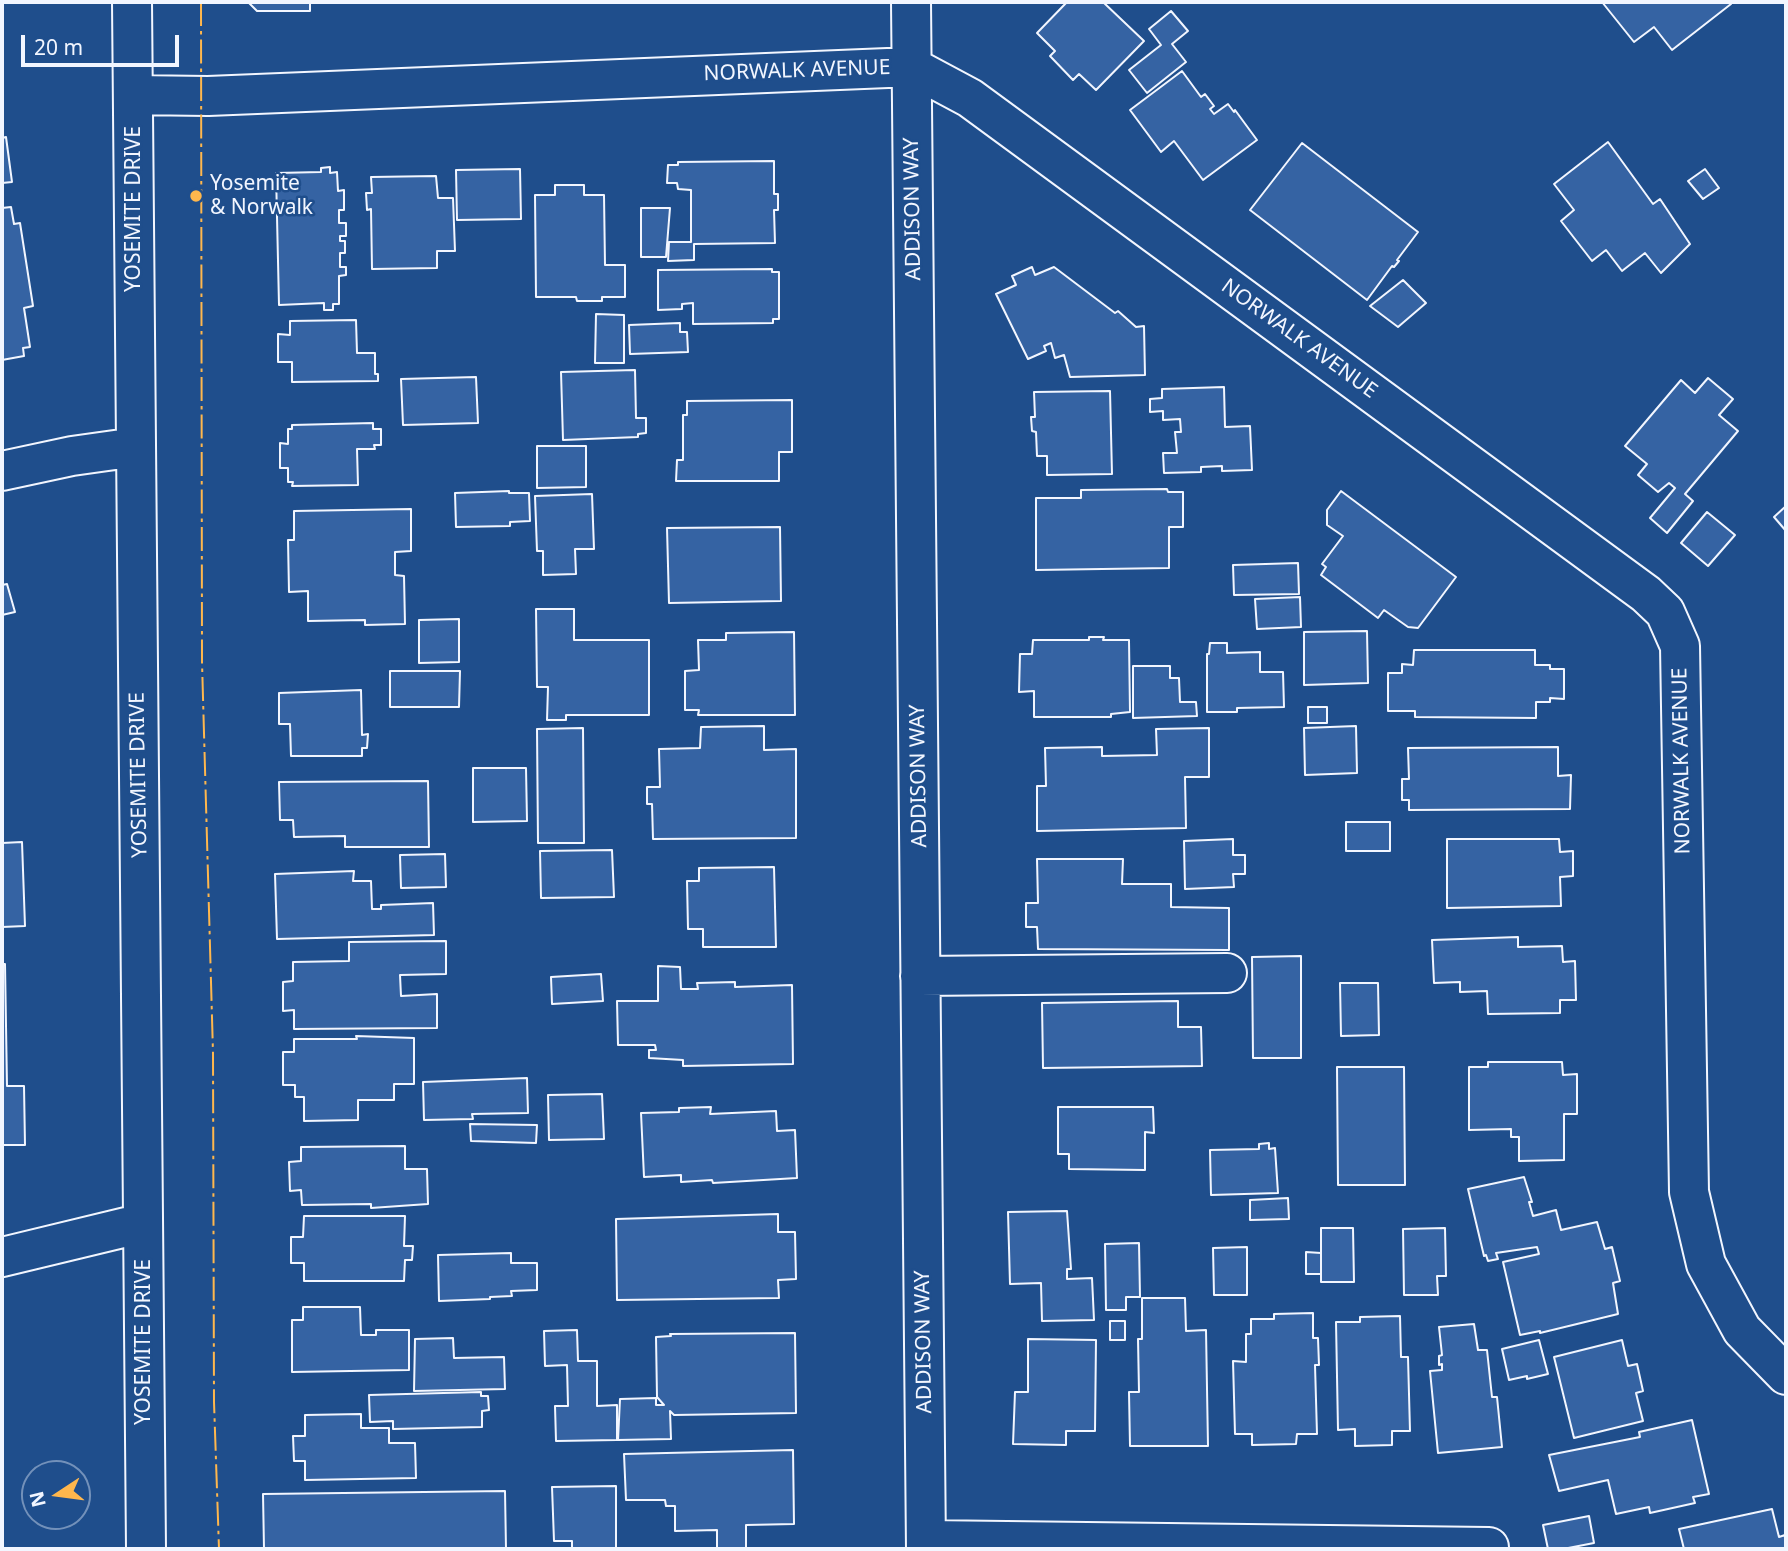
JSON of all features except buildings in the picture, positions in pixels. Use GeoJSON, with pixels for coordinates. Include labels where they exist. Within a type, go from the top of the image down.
{"type":"FeatureCollection","features":[{"type":"Feature","properties":{"kind":"street","name":"YOSEMITE DRIVE"},"geometry":{"type":"LineString","coordinates":[[132,2],[146,1549]]}},
{"type":"Feature","properties":{"kind":"street","name":"ADDISON WAY"},"geometry":{"type":"LineString","coordinates":[[911,2],[926,1545]]}},
{"type":"Feature","properties":{"kind":"street","name":"NORWALK AVENUE"},"geometry":{"type":"LineString","coordinates":[[133,95],[208,96],[912,66],[970,98],[1646,594],[1665,612],[1680,646],[1689,1192],[1706,1264],[1742,1330],[1786,1375]]}},
{"type":"Feature","properties":{"kind":"street"},"geometry":{"type":"LineString","coordinates":[[2,471],[72,456],[136,447]]}},
{"type":"Feature","properties":{"kind":"street"},"geometry":{"type":"LineString","coordinates":[[920,976],[1227,973]]}},
{"type":"Feature","properties":{"kind":"street"},"geometry":{"type":"LineString","coordinates":[[2,1257],[143,1223]]}},
{"type":"Feature","properties":{"kind":"street"},"geometry":{"type":"LineString","coordinates":[[926,1545],[1489,1546]]}},
{"type":"Feature","properties":{"kind":"power"},"geometry":{"type":"LineString","coordinates":[[201,2],[202,662],[213,1053],[214,1402],[219,1549]]}},
{"type":"Feature","properties":{"kind":"place","name":"Yosemite & Norwalk"},"geometry":{"type":"Point","coordinates":[196,196]}}]}
